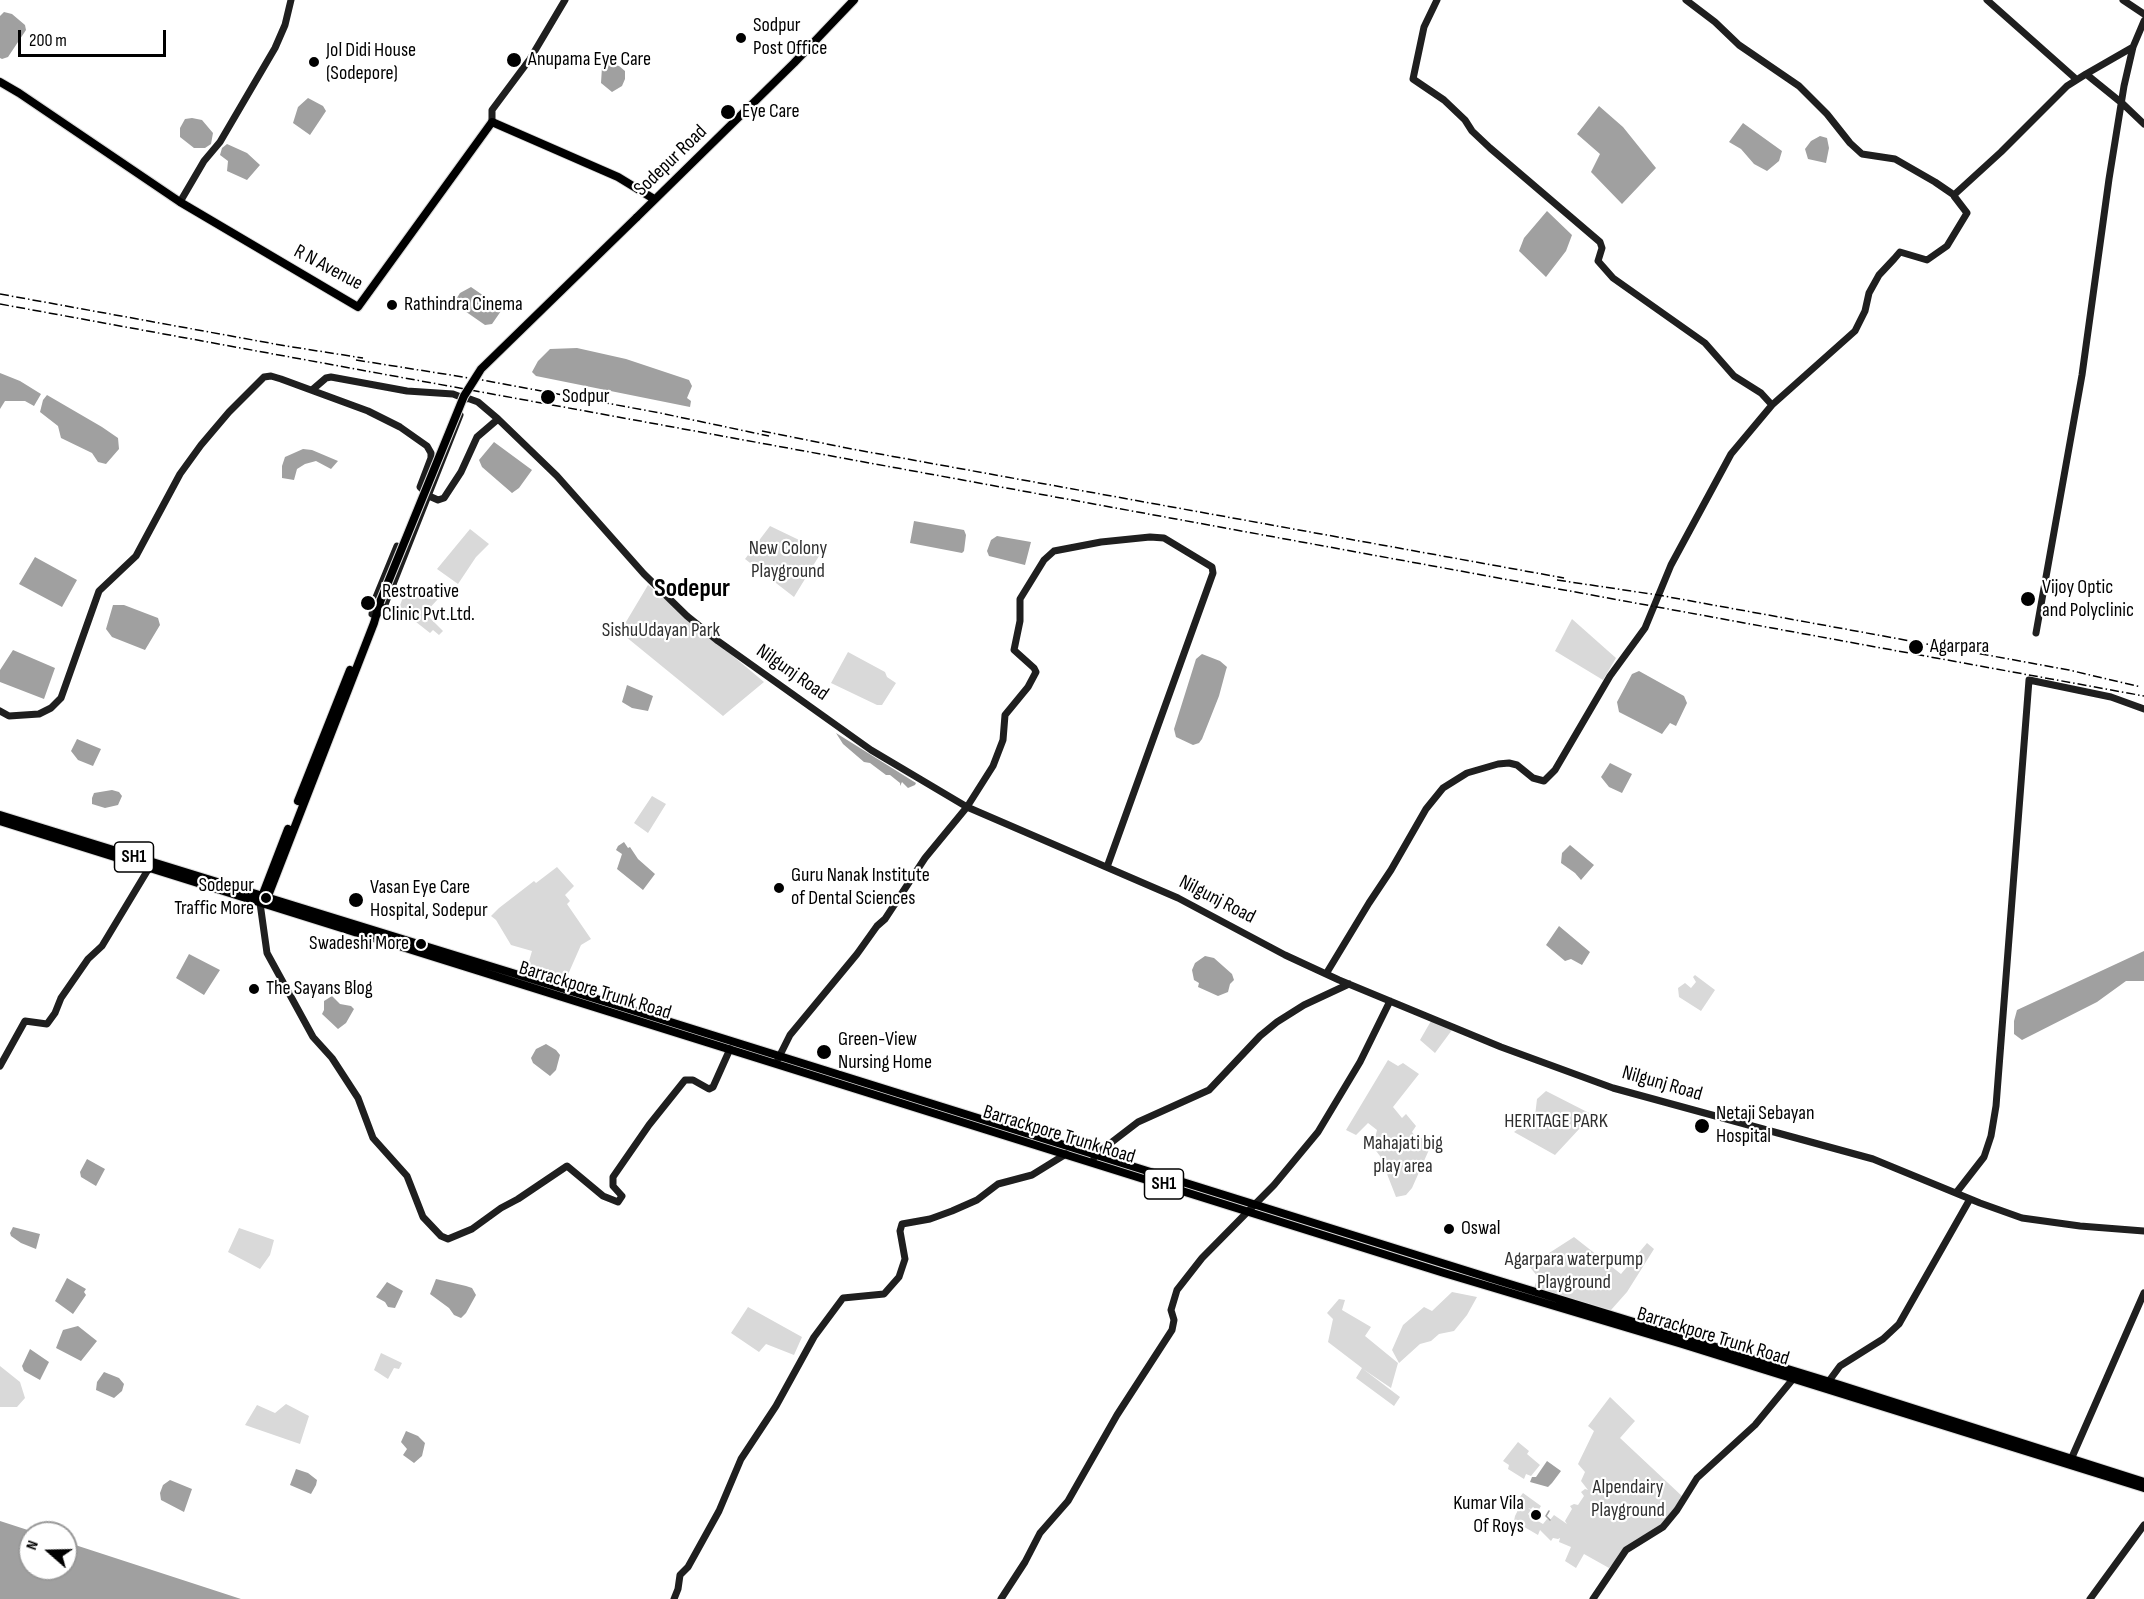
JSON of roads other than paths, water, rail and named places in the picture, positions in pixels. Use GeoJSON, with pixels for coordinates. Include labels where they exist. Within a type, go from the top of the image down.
{"type":"FeatureCollection","features":[{"type":"Feature","properties":{"kind":"main road","name":"Sodepur Road"},"geometry":{"type":"LineString","coordinates":[[263,902],[374,615],[465,396],[476,376],[685,172],[854,0]]}},
{"type":"Feature","properties":{"kind":"main road","name":"R N Avenue"},"geometry":{"type":"LineString","coordinates":[[0,82],[180,202],[358,307],[492,122]]}},
{"type":"Feature","properties":{"kind":"main road"},"geometry":{"type":"LineString","coordinates":[[492,122],[618,177],[654,200]]}},
{"type":"Feature","properties":{"kind":"main road","name":"Barrackpore Trunk Road"},"geometry":{"type":"LineString","coordinates":[[0,815],[263,902],[730,1049],[777,1060],[1066,1154],[1094,1159],[1254,1204],[2070,1462],[2144,1488]]}},
{"type":"Feature","properties":{"kind":"main road","name":"Barrackpore Trunk Road"},"geometry":{"type":"LineString","coordinates":[[0,821],[1094,1159],[1248,1211],[1628,1324],[1793,1379],[1825,1385]]}},
{"type":"Feature","properties":{"kind":"main road","name":"Barrackpore Trunk Road"},"geometry":{"type":"LineString","coordinates":[[2070,1462],[2144,1482]]}},
{"type":"Feature","properties":{"kind":"street"},"geometry":{"type":"LineString","coordinates":[[180,202],[204,161],[220,142],[275,48],[285,25],[291,0]]}},
{"type":"Feature","properties":{"kind":"street"},"geometry":{"type":"LineString","coordinates":[[492,122],[492,110],[530,59],[565,0]]}},
{"type":"Feature","properties":{"kind":"street"},"geometry":{"type":"LineString","coordinates":[[1437,0],[1424,27],[1413,79],[1444,100],[1490,148],[1600,242],[1602,248],[1598,261],[1613,278],[1705,342],[1734,376],[1761,393],[1772,405]]}},
{"type":"Feature","properties":{"kind":"street"},"geometry":{"type":"LineString","coordinates":[[1326,974],[1426,809],[1443,788],[1467,773],[1498,764],[1517,765],[1533,778],[1544,782],[1555,770],[1610,676],[1645,628],[1671,564],[1731,454],[1772,405],[1855,331],[1865,311],[1869,293],[1879,275],[1894,258],[1900,252],[1927,260],[1947,246],[1967,213],[1954,195],[1895,159],[1862,154],[1827,114],[1799,87],[1739,45],[1715,22],[1686,0]]}},
{"type":"Feature","properties":{"kind":"street"},"geometry":{"type":"LineString","coordinates":[[1987,0],[2076,79]]}},
{"type":"Feature","properties":{"kind":"street"},"geometry":{"type":"LineString","coordinates":[[2122,0],[2144,14]]}},
{"type":"Feature","properties":{"kind":"street"},"geometry":{"type":"LineString","coordinates":[[2036,633],[2082,375],[2124,86],[2133,47],[2144,21]]}},
{"type":"Feature","properties":{"kind":"street"},"geometry":{"type":"LineString","coordinates":[[1954,195],[2076,79],[2133,47]]}},
{"type":"Feature","properties":{"kind":"street"},"geometry":{"type":"LineString","coordinates":[[2086,74],[2144,124]]}},
{"type":"Feature","properties":{"kind":"street"},"geometry":{"type":"LineString","coordinates":[[0,711],[9,716],[39,714],[51,708],[61,698],[99,591],[136,556],[180,474],[229,412],[264,377],[270,376],[368,411],[400,427],[427,446],[432,453],[420,487],[429,496],[438,500],[444,498],[461,472],[477,437],[498,419]]}},
{"type":"Feature","properties":{"kind":"street"},"geometry":{"type":"LineString","coordinates":[[312,390],[326,378],[331,377],[407,391],[453,394],[466,398],[384,607],[374,615]]}},
{"type":"Feature","properties":{"kind":"street","name":"Nilgunj Road"},"geometry":{"type":"LineString","coordinates":[[466,398],[478,402],[498,419],[557,476],[644,574],[687,616],[871,750],[967,807],[1178,898],[1285,955],[1348,984],[1500,1047],[1613,1088],[1874,1159],[2022,1218],[2080,1226],[2144,1231]]}},
{"type":"Feature","properties":{"kind":"street"},"geometry":{"type":"LineString","coordinates":[[777,1060],[790,1035],[885,919],[925,858],[967,807],[993,766],[1003,740],[1005,715],[1035,677],[1034,668],[1014,650],[1020,627],[1020,599],[1044,560],[1054,551],[1101,542],[1150,537],[1164,538],[1212,567],[1213,573],[1107,867]]}},
{"type":"Feature","properties":{"kind":"street"},"geometry":{"type":"LineString","coordinates":[[374,615],[374,602],[397,546]]}},
{"type":"Feature","properties":{"kind":"street"},"geometry":{"type":"LineString","coordinates":[[1956,1193],[1984,1156],[1991,1136],[1996,1106],[2029,680],[2110,697],[2144,709]]}},
{"type":"Feature","properties":{"kind":"street"},"geometry":{"type":"LineString","coordinates":[[0,1066],[25,1022],[47,1024],[56,1013],[61,998],[86,962],[102,946],[149,868]]}},
{"type":"Feature","properties":{"kind":"street"},"geometry":{"type":"LineString","coordinates":[[263,902],[267,953],[313,1037],[332,1058],[358,1098],[372,1138],[407,1176],[423,1217],[441,1236],[448,1239],[472,1229],[567,1166],[603,1196],[618,1202],[622,1196],[613,1186],[613,1177],[649,1125],[685,1080],[693,1080],[709,1089],[713,1087],[730,1049]]}},
{"type":"Feature","properties":{"kind":"street"},"geometry":{"type":"LineString","coordinates":[[1094,1159],[1138,1122],[1209,1090],[1260,1036],[1277,1022],[1304,1005],[1348,984]]}},
{"type":"Feature","properties":{"kind":"street"},"geometry":{"type":"LineString","coordinates":[[1001,1599],[1025,1562],[1040,1533],[1068,1501],[1117,1415],[1172,1330],[1174,1320],[1171,1310],[1177,1290],[1202,1258],[1274,1185],[1318,1132],[1360,1062],[1390,1001]]}},
{"type":"Feature","properties":{"kind":"street"},"geometry":{"type":"LineString","coordinates":[[674,1599],[680,1575],[688,1567],[719,1511],[741,1459],[776,1406],[814,1337],[843,1298],[884,1294],[899,1277],[905,1259],[900,1231],[902,1224],[930,1220],[952,1211],[976,1200],[998,1184],[1032,1174],[1066,1154]]}},
{"type":"Feature","properties":{"kind":"street"},"geometry":{"type":"LineString","coordinates":[[1825,1385],[1840,1366],[1883,1339],[1899,1324],[1970,1199]]}},
{"type":"Feature","properties":{"kind":"street"},"geometry":{"type":"LineString","coordinates":[[2070,1462],[2144,1293]]}},
{"type":"Feature","properties":{"kind":"street"},"geometry":{"type":"LineString","coordinates":[[1593,1599],[1626,1550],[1663,1527],[1677,1510],[1697,1478],[1755,1425],[1793,1379]]}},
{"type":"Feature","properties":{"kind":"street"},"geometry":{"type":"LineString","coordinates":[[2091,1599],[2144,1525]]}},
{"type":"Feature","properties":{"kind":"waterway"},"geometry":{"type":"LineString","coordinates":[[1549,1511],[1546,1516],[1550,1520]]}},
{"type":"Feature","properties":{"kind":"railway"},"geometry":{"type":"LineString","coordinates":[[0,294],[363,358]]}},
{"type":"Feature","properties":{"kind":"railway"},"geometry":{"type":"LineString","coordinates":[[0,304],[2144,696]]}},
{"type":"Feature","properties":{"kind":"railway"},"geometry":{"type":"LineString","coordinates":[[356,360],[482,380],[769,436]]}},
{"type":"Feature","properties":{"kind":"railway"},"geometry":{"type":"LineString","coordinates":[[762,431],[1564,578]]}},
{"type":"Feature","properties":{"kind":"railway"},"geometry":{"type":"LineString","coordinates":[[1557,580],[1658,595],[2069,670],[2141,687]]}},
{"type":"Feature","properties":{"kind":"place","name":"Sodpur Post Office"},"geometry":{"type":"Point","coordinates":[741,38]}},
{"type":"Feature","properties":{"kind":"place","name":"Anupama Eye Care"},"geometry":{"type":"Point","coordinates":[514,60]}},
{"type":"Feature","properties":{"kind":"place","name":"Jol Didi House (Sodepore)"},"geometry":{"type":"Point","coordinates":[314,62]}},
{"type":"Feature","properties":{"kind":"place","name":"Eye Care"},"geometry":{"type":"Point","coordinates":[728,112]}},
{"type":"Feature","properties":{"kind":"place","name":"Rathindra Cinema"},"geometry":{"type":"Point","coordinates":[392,305]}},
{"type":"Feature","properties":{"kind":"place","name":"Sodpur"},"geometry":{"type":"Point","coordinates":[548,397]}},
{"type":"Feature","properties":{"kind":"place","name":"Vijoy Optic and Polyclinic"},"geometry":{"type":"Point","coordinates":[2028,599]}},
{"type":"Feature","properties":{"kind":"place","name":"Restroative Clinic Pvt.Ltd."},"geometry":{"type":"Point","coordinates":[368,603]}},
{"type":"Feature","properties":{"kind":"place","name":"Agarpara"},"geometry":{"type":"Point","coordinates":[1916,647]}},
{"type":"Feature","properties":{"kind":"place","name":"Guru Nanak Institute of Dental Sciences"},"geometry":{"type":"Point","coordinates":[779,888]}},
{"type":"Feature","properties":{"kind":"place","name":"Sodepur Traffic More"},"geometry":{"type":"Point","coordinates":[266,898]}},
{"type":"Feature","properties":{"kind":"place","name":"Vasan Eye Care Hospital, Sodepur"},"geometry":{"type":"Point","coordinates":[356,900]}},
{"type":"Feature","properties":{"kind":"place","name":"Swadeshi More"},"geometry":{"type":"Point","coordinates":[421,944]}},
{"type":"Feature","properties":{"kind":"place","name":"The Sayans Blog"},"geometry":{"type":"Point","coordinates":[254,989]}},
{"type":"Feature","properties":{"kind":"place","name":"Green-View Nursing Home"},"geometry":{"type":"Point","coordinates":[824,1052]}},
{"type":"Feature","properties":{"kind":"place","name":"Netaji Sebayan Hospital"},"geometry":{"type":"Point","coordinates":[1702,1126]}},
{"type":"Feature","properties":{"kind":"place","name":"Oswal"},"geometry":{"type":"Point","coordinates":[1449,1229]}},
{"type":"Feature","properties":{"kind":"place","name":"Kumar Vila Of Roys"},"geometry":{"type":"Point","coordinates":[1536,1515]}},
{"type":"Feature","properties":{"kind":"district","name":"Sodepur"},"geometry":{"type":"Point","coordinates":[692,589]}},
{"type":"Feature","properties":{"kind":"park label","name":"New Colony Playground"},"geometry":{"type":"Point","coordinates":[788,560]}},
{"type":"Feature","properties":{"kind":"park label","name":"SishuUdayan Park"},"geometry":{"type":"Point","coordinates":[661,631]}},
{"type":"Feature","properties":{"kind":"park label","name":"HERITAGE PARK"},"geometry":{"type":"Point","coordinates":[1556,1122]}},
{"type":"Feature","properties":{"kind":"park label","name":"Mahajati big play area"},"geometry":{"type":"Point","coordinates":[1403,1156]}},
{"type":"Feature","properties":{"kind":"park label","name":"Agarpara waterpump Playground"},"geometry":{"type":"Point","coordinates":[1574,1272]}},
{"type":"Feature","properties":{"kind":"park label","name":"Alpendairy Playground"},"geometry":{"type":"Point","coordinates":[1628,1500]}}]}
